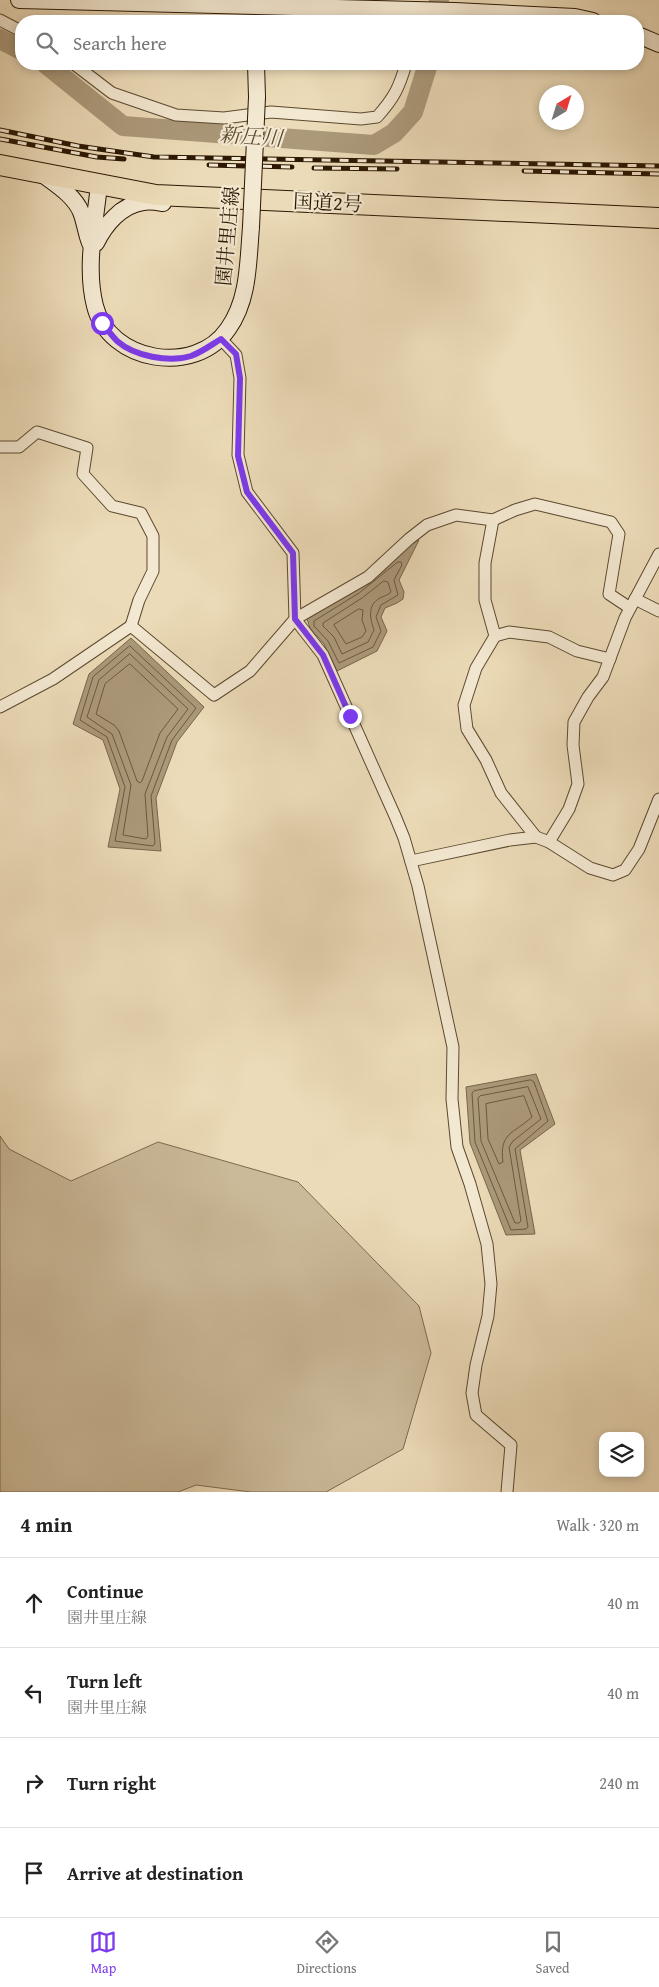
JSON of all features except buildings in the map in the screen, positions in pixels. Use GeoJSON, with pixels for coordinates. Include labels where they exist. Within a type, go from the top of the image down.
{"type":"FeatureCollection","features":[{"type":"Feature","properties":{"kind":"highway","name":"国道2号"},"geometry":{"type":"LineString","coordinates":[[0,165],[156,195],[659,218]]}},
{"type":"Feature","properties":{"kind":"main road"},"geometry":{"type":"LineString","coordinates":[[19,0],[253,14],[336,15]]}},
{"type":"Feature","properties":{"kind":"main road"},"geometry":{"type":"LineString","coordinates":[[422,15],[456,6],[553,15]]}},
{"type":"Feature","properties":{"kind":"main road"},"geometry":{"type":"LineString","coordinates":[[644,38],[659,44]]}},
{"type":"Feature","properties":{"kind":"main road","name":"園井里庄線"},"geometry":{"type":"LineString","coordinates":[[100,185],[92,250],[91,280],[95,307],[102,323],[118,342],[152,357],[189,357],[221,339],[237,315],[245,293],[251,227],[257,97],[256,70]]}},
{"type":"Feature","properties":{"kind":"main road"},"geometry":{"type":"LineString","coordinates":[[41,173],[62,189],[81,212],[92,250]]}},
{"type":"Feature","properties":{"kind":"main road"},"geometry":{"type":"LineString","coordinates":[[92,250],[110,220],[134,205],[144,202],[223,206],[247,199]]}},
{"type":"Feature","properties":{"kind":"street"},"geometry":{"type":"LineString","coordinates":[[0,20],[15,28]]}},
{"type":"Feature","properties":{"kind":"street"},"geometry":{"type":"LineString","coordinates":[[82,70],[112,92],[176,116],[224,118],[271,112],[361,119],[377,117],[393,99],[404,70]]}},
{"type":"Feature","properties":{"kind":"street"},"geometry":{"type":"LineString","coordinates":[[221,339],[236,354],[240,378],[238,456],[247,492],[293,553],[295,619],[323,655],[395,816],[418,886],[454,1047],[452,1099],[457,1147],[487,1244],[491,1284],[488,1316],[476,1365],[472,1393],[476,1415],[511,1445],[507,1492]]}},
{"type":"Feature","properties":{"kind":"street"},"geometry":{"type":"LineString","coordinates":[[0,447],[19,448],[38,432],[87,448],[83,474],[112,506],[141,513],[153,536],[153,571],[139,600],[131,626],[53,679],[4,705],[0,716]]}},
{"type":"Feature","properties":{"kind":"street"},"geometry":{"type":"LineString","coordinates":[[131,626],[214,695],[250,670],[295,619],[368,577],[408,539],[427,525],[456,515],[493,520],[514,510],[535,504],[611,522],[619,534],[609,594],[632,604],[659,611]]}},
{"type":"Feature","properties":{"kind":"street"},"geometry":{"type":"LineString","coordinates":[[493,520],[485,563],[485,600],[495,636]]}},
{"type":"Feature","properties":{"kind":"street"},"geometry":{"type":"LineString","coordinates":[[549,842],[569,809],[578,784],[573,745],[574,722],[603,677],[632,604],[659,554]]}},
{"type":"Feature","properties":{"kind":"street"},"geometry":{"type":"LineString","coordinates":[[536,837],[501,793],[486,760],[467,729],[464,705],[476,668],[495,636],[509,632],[549,637],[577,651],[610,658]]}},
{"type":"Feature","properties":{"kind":"street"},"geometry":{"type":"LineString","coordinates":[[411,861],[510,840],[536,837],[549,842],[590,868],[613,875],[624,870],[639,849],[659,799]]}},
{"type":"Feature","properties":{"kind":"shaded area"},"geometry":{"type":"Polygon","coordinates":[[[0,1136],[9,1149],[71,1181],[158,1142],[298,1182],[419,1306],[431,1353],[403,1449],[326,1492],[251,1492],[196,1485],[178,1492],[0,1492],[0,1136]]]}},
{"type":"Feature","properties":{"kind":"water"},"geometry":{"type":"Polygon","coordinates":[[[419,540],[399,580],[404,592],[403,599],[385,608],[381,617],[387,631],[377,651],[337,671],[324,644],[310,628],[307,619],[356,589],[410,542],[419,540]]]}},
{"type":"Feature","properties":{"kind":"water"},"geometry":{"type":"Polygon","coordinates":[[[131,638],[204,707],[177,742],[156,798],[161,851],[108,847],[120,789],[103,740],[73,724],[89,674],[131,638]]]}},
{"type":"Feature","properties":{"kind":"water"},"geometry":{"type":"Polygon","coordinates":[[[536,1074],[555,1124],[520,1150],[535,1234],[506,1235],[470,1143],[466,1087],[536,1074]]]}},
{"type":"Feature","properties":{"kind":"waterway","name":"新圧川"},"geometry":{"type":"LineString","coordinates":[[438,15],[439,0]]}},
{"type":"Feature","properties":{"kind":"waterway","name":"新圧川"},"geometry":{"type":"LineString","coordinates":[[0,39],[15,47]]}},
{"type":"Feature","properties":{"kind":"waterway","name":"新圧川"},"geometry":{"type":"LineString","coordinates":[[53,70],[123,126],[374,145],[394,133],[413,112],[426,70]]}},
{"type":"Feature","properties":{"kind":"railway"},"geometry":{"type":"LineString","coordinates":[[0,130],[78,146],[154,157],[659,166]]}},
{"type":"Feature","properties":{"kind":"railway"},"geometry":{"type":"LineString","coordinates":[[0,139],[97,157],[124,159]]}},
{"type":"Feature","properties":{"kind":"railway"},"geometry":{"type":"LineString","coordinates":[[209,165],[292,167]]}},
{"type":"Feature","properties":{"kind":"railway"},"geometry":{"type":"LineString","coordinates":[[314,168],[397,169]]}},
{"type":"Feature","properties":{"kind":"railway"},"geometry":{"type":"LineString","coordinates":[[524,171],[659,174]]}},
{"type":"Feature","properties":{"kind":"route"},"geometry":{"type":"LineString","coordinates":[[102,323],[118,342],[152,357],[189,357],[221,339],[236,354],[240,378],[238,456],[247,492],[293,553],[295,619],[323,655],[350,716]]}}]}
